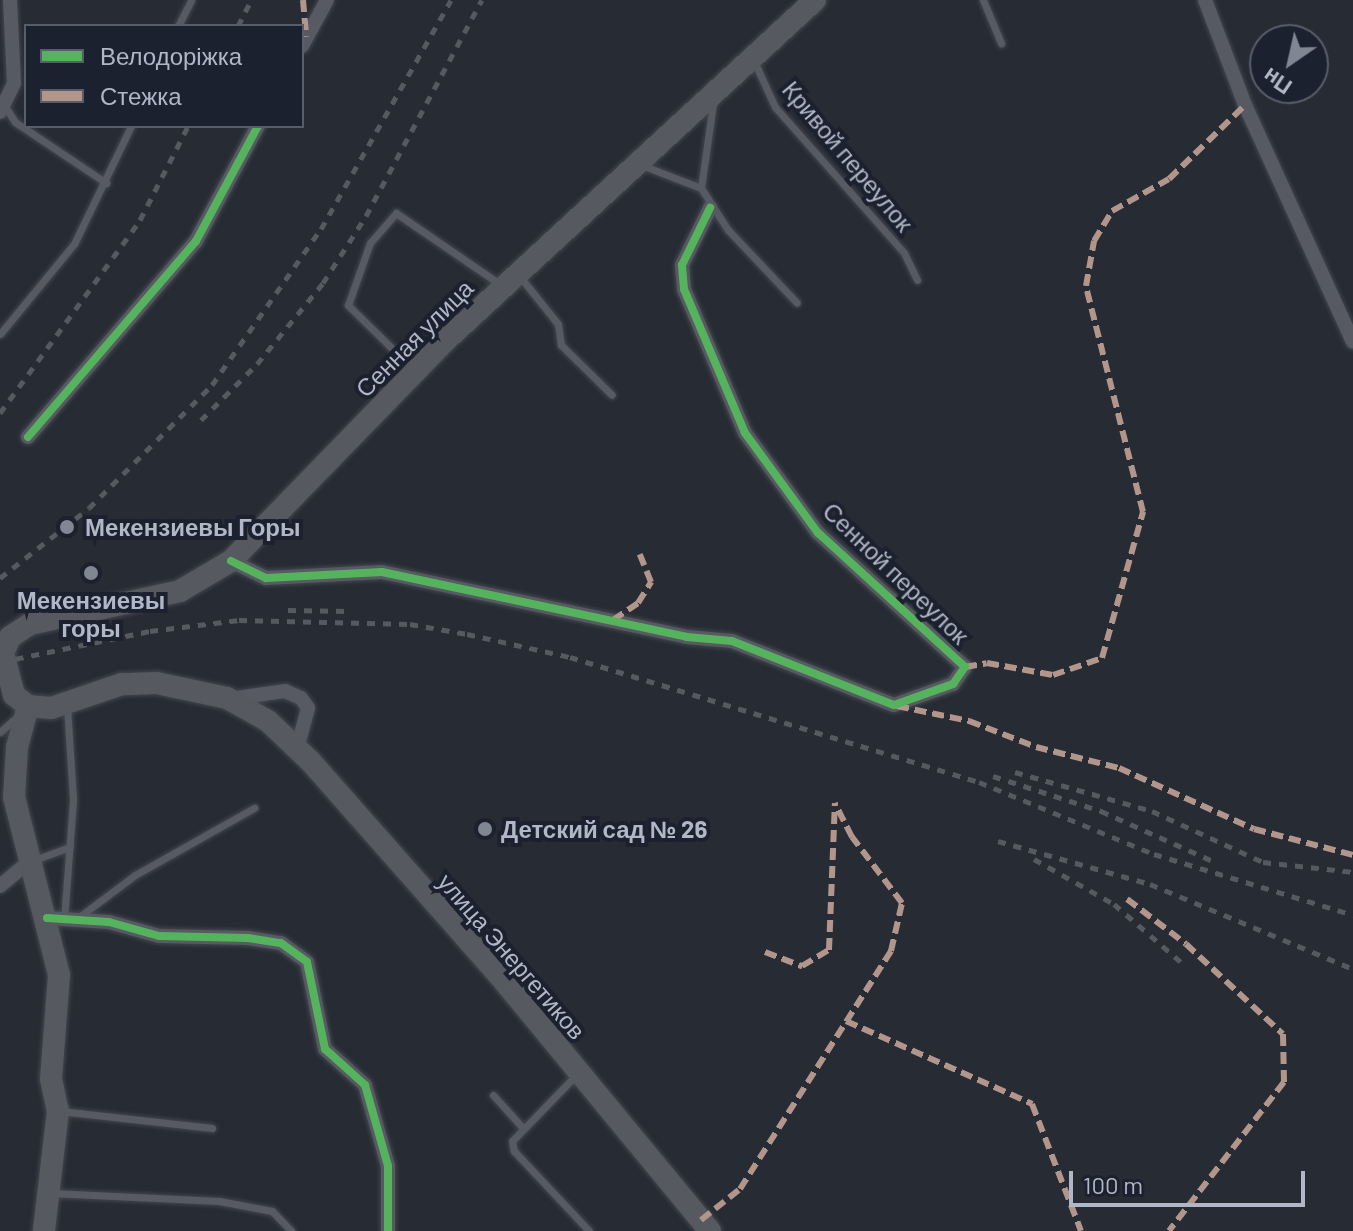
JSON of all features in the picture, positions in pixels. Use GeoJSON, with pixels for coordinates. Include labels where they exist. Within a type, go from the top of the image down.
{"type":"FeatureCollection","features":[{"type":"Feature","properties":{"kind":"main road","name":"Сенная улица"},"geometry":{"type":"LineString","coordinates":[[28,706],[9,683],[3,653],[10,637],[30,624],[180,591],[231,561],[415,372],[510,280],[717,86],[815,0]]}},
{"type":"Feature","properties":{"kind":"main road","name":"улица Энергетиков"},"geometry":{"type":"LineString","coordinates":[[28,706],[51,708],[141,683],[187,686],[230,700],[268,721],[297,749],[578,1073],[710,1231]]}},
{"type":"Feature","properties":{"kind":"main road"},"geometry":{"type":"LineString","coordinates":[[28,706],[17,747],[14,797],[29,862],[62,920],[51,1079],[58,1111],[51,1193],[44,1231]]}},
{"type":"Feature","properties":{"kind":"street"},"geometry":{"type":"LineString","coordinates":[[3,110],[14,83],[10,0]]}},
{"type":"Feature","properties":{"kind":"street"},"geometry":{"type":"LineString","coordinates":[[304,42],[327,0]]}},
{"type":"Feature","properties":{"kind":"street"},"geometry":{"type":"LineString","coordinates":[[1205,0],[1245,105],[1353,342]]}},
{"type":"Feature","properties":{"kind":"street"},"geometry":{"type":"LineString","coordinates":[[28,437],[196,241],[257,128]]}},
{"type":"Feature","properties":{"kind":"street","name":"Сенной переулок"},"geometry":{"type":"LineString","coordinates":[[231,561],[266,578],[382,572],[687,637],[732,641],[894,705],[953,684],[965,667],[818,533],[745,433],[684,289],[682,265],[710,208]]}},
{"type":"Feature","properties":{"kind":"street"},"geometry":{"type":"LineString","coordinates":[[230,700],[285,691],[301,698],[308,708],[297,749]]}},
{"type":"Feature","properties":{"kind":"street"},"geometry":{"type":"LineString","coordinates":[[0,886],[29,862]]}},
{"type":"Feature","properties":{"kind":"street"},"geometry":{"type":"LineString","coordinates":[[62,920],[109,922],[159,936],[270,941],[307,962],[325,1049],[365,1085],[369,1098],[388,1166],[388,1231]]}},
{"type":"Feature","properties":{"kind":"lane"},"geometry":{"type":"LineString","coordinates":[[179,24],[191,0]]}},
{"type":"Feature","properties":{"kind":"lane"},"geometry":{"type":"LineString","coordinates":[[983,0],[1001,43]]}},
{"type":"Feature","properties":{"kind":"lane","name":"Кривой переулок"},"geometry":{"type":"LineString","coordinates":[[752,55],[775,107],[904,253],[917,280]]}},
{"type":"Feature","properties":{"kind":"lane"},"geometry":{"type":"LineString","coordinates":[[717,86],[701,188],[710,208],[797,303]]}},
{"type":"Feature","properties":{"kind":"lane"},"geometry":{"type":"LineString","coordinates":[[3,110],[15,122],[106,183]]}},
{"type":"Feature","properties":{"kind":"lane"},"geometry":{"type":"LineString","coordinates":[[0,334],[74,244],[130,128]]}},
{"type":"Feature","properties":{"kind":"lane"},"geometry":{"type":"LineString","coordinates":[[634,163],[701,188]]}},
{"type":"Feature","properties":{"kind":"lane"},"geometry":{"type":"LineString","coordinates":[[415,372],[348,305],[370,243],[396,213],[510,280],[558,324],[561,345],[612,395]]}},
{"type":"Feature","properties":{"kind":"lane"},"geometry":{"type":"LineString","coordinates":[[62,920],[70,847],[73,771],[66,702]]}},
{"type":"Feature","properties":{"kind":"lane"},"geometry":{"type":"LineString","coordinates":[[0,732],[28,706]]}},
{"type":"Feature","properties":{"kind":"lane"},"geometry":{"type":"LineString","coordinates":[[62,920],[254,808]]}},
{"type":"Feature","properties":{"kind":"lane"},"geometry":{"type":"LineString","coordinates":[[29,862],[70,847]]}},
{"type":"Feature","properties":{"kind":"lane"},"geometry":{"type":"LineString","coordinates":[[578,1073],[522,1127],[512,1141],[514,1151],[589,1231]]}},
{"type":"Feature","properties":{"kind":"lane"},"geometry":{"type":"LineString","coordinates":[[493,1095],[522,1127]]}},
{"type":"Feature","properties":{"kind":"lane"},"geometry":{"type":"LineString","coordinates":[[58,1111],[212,1128]]}},
{"type":"Feature","properties":{"kind":"lane"},"geometry":{"type":"LineString","coordinates":[[51,1193],[219,1201],[272,1211],[291,1231]]}},
{"type":"Feature","properties":{"kind":"railway"},"geometry":{"type":"LineString","coordinates":[[239,24],[251,0]]}},
{"type":"Feature","properties":{"kind":"railway"},"geometry":{"type":"LineString","coordinates":[[0,578],[89,508],[212,385],[321,229],[451,0]]}},
{"type":"Feature","properties":{"kind":"railway"},"geometry":{"type":"LineString","coordinates":[[201,420],[257,364],[323,283],[366,216],[482,0]]}},
{"type":"Feature","properties":{"kind":"railway"},"geometry":{"type":"LineString","coordinates":[[0,413],[140,220],[187,128]]}},
{"type":"Feature","properties":{"kind":"railway"},"geometry":{"type":"LineString","coordinates":[[288,610],[348,611]]}},
{"type":"Feature","properties":{"kind":"railway"},"geometry":{"type":"LineString","coordinates":[[0,662],[150,631],[239,620],[410,624],[467,634],[570,657],[979,782],[1154,854],[1353,915]]}},
{"type":"Feature","properties":{"kind":"railway"},"geometry":{"type":"LineString","coordinates":[[1015,772],[1152,811],[1263,862],[1353,872]]}},
{"type":"Feature","properties":{"kind":"railway"},"geometry":{"type":"LineString","coordinates":[[993,776],[1101,811],[1217,863]]}},
{"type":"Feature","properties":{"kind":"railway"},"geometry":{"type":"LineString","coordinates":[[998,841],[1150,884],[1353,969]]}},
{"type":"Feature","properties":{"kind":"railway"},"geometry":{"type":"LineString","coordinates":[[1034,859],[1114,904],[1182,963]]}},
{"type":"Feature","properties":{"kind":"marked path"},"geometry":{"type":"LineString","coordinates":[[303,0],[306,37]]}},
{"type":"Feature","properties":{"kind":"marked path"},"geometry":{"type":"LineString","coordinates":[[965,667],[987,663],[1053,675],[1102,658],[1143,512],[1086,286],[1094,241],[1112,211],[1169,179],[1245,105]]}},
{"type":"Feature","properties":{"kind":"marked path"},"geometry":{"type":"LineString","coordinates":[[613,620],[638,603],[651,582],[639,552]]}},
{"type":"Feature","properties":{"kind":"marked path"},"geometry":{"type":"LineString","coordinates":[[897,706],[969,721],[1036,747],[1119,768],[1254,829],[1353,855]]}},
{"type":"Feature","properties":{"kind":"marked path"},"geometry":{"type":"LineString","coordinates":[[765,952],[802,966],[829,950],[835,803]]}},
{"type":"Feature","properties":{"kind":"marked path"},"geometry":{"type":"LineString","coordinates":[[701,1220],[740,1189],[891,951],[902,903],[852,837],[835,803]]}},
{"type":"Feature","properties":{"kind":"marked path"},"geometry":{"type":"LineString","coordinates":[[1127,899],[1186,944],[1283,1034],[1284,1082],[1169,1231]]}},
{"type":"Feature","properties":{"kind":"marked path"},"geometry":{"type":"LineString","coordinates":[[846,1021],[1032,1104],[1081,1231]]}},
{"type":"Feature","properties":{"kind":"cycle path"},"geometry":{"type":"LineString","coordinates":[[28,437],[196,241],[257,128]]}},
{"type":"Feature","properties":{"kind":"cycle path"},"geometry":{"type":"LineString","coordinates":[[231,561],[266,578],[382,572],[687,637],[732,641],[894,705],[953,684],[965,667],[818,533],[745,433],[684,289],[682,265],[710,208]]}},
{"type":"Feature","properties":{"kind":"cycle path"},"geometry":{"type":"LineString","coordinates":[[47,918],[109,922],[159,936],[248,938],[281,943],[307,962],[325,1049],[365,1085],[388,1166],[388,1231]]}},
{"type":"Feature","properties":{"kind":"place","name":"Мекензиевы Горы"},"geometry":{"type":"Point","coordinates":[67,527]}},
{"type":"Feature","properties":{"kind":"place","name":"Мекензиевы горы"},"geometry":{"type":"Point","coordinates":[91,573]}},
{"type":"Feature","properties":{"kind":"place","name":"Детский сад № 26"},"geometry":{"type":"Point","coordinates":[485,829]}}]}
